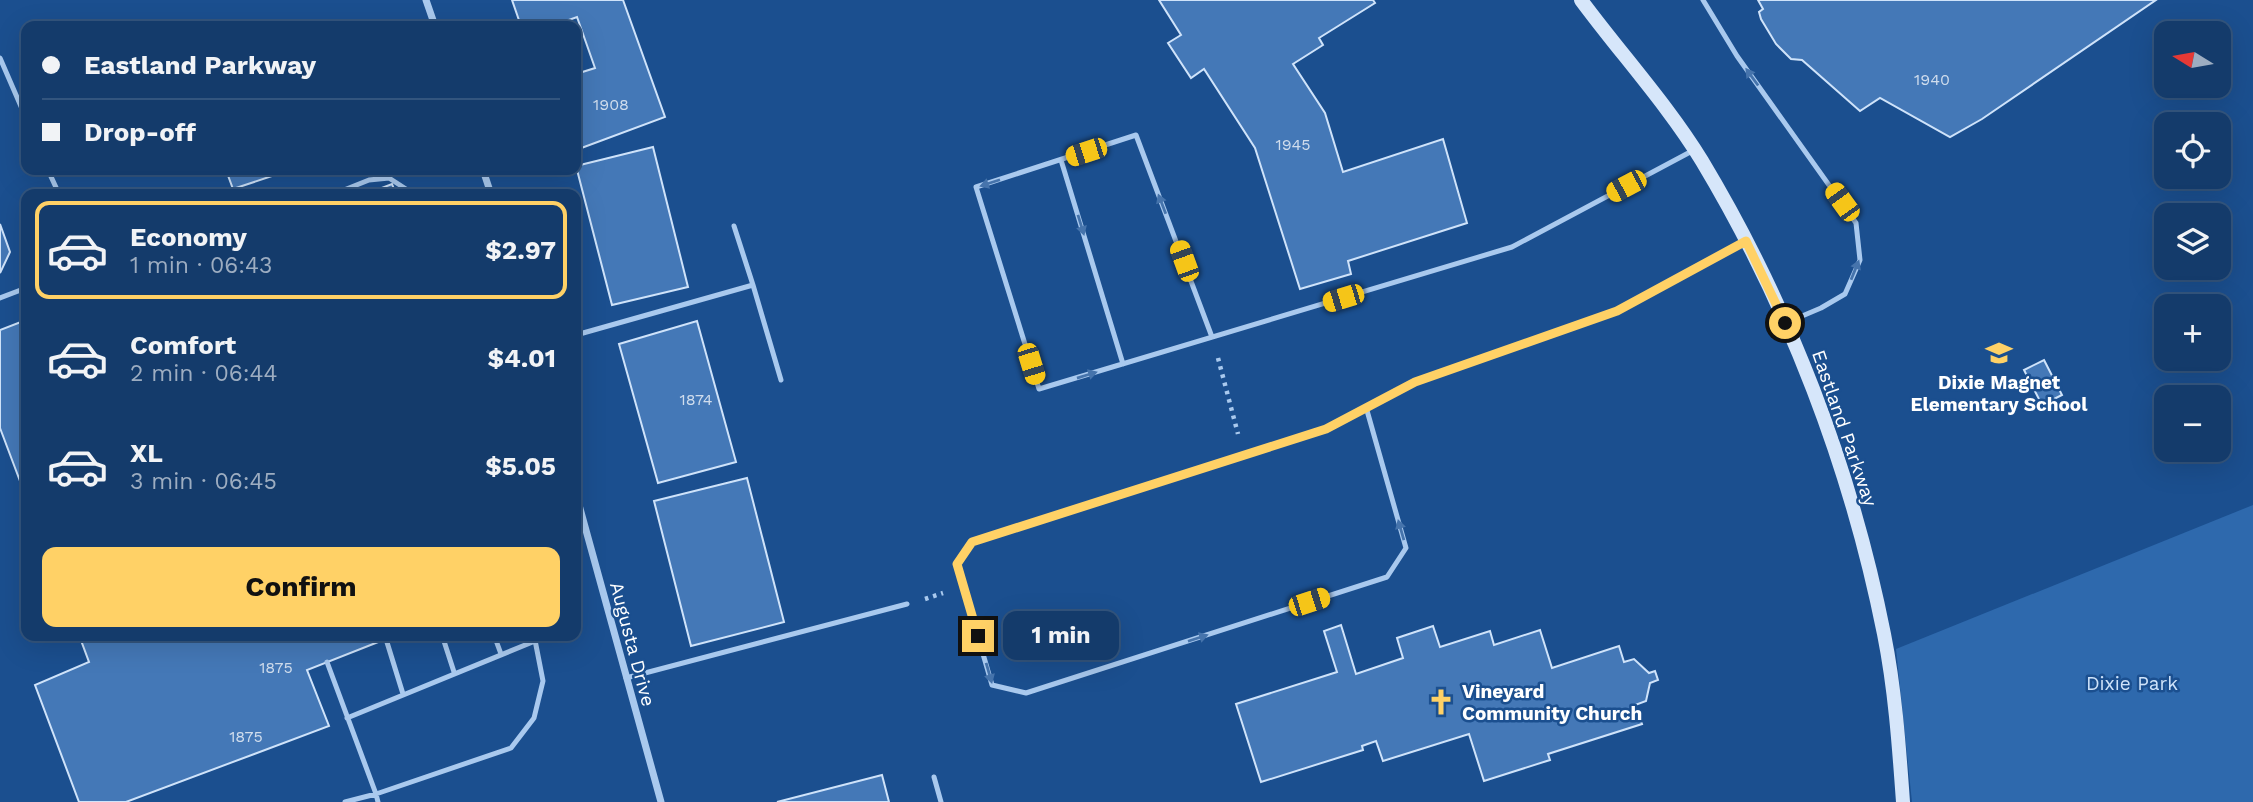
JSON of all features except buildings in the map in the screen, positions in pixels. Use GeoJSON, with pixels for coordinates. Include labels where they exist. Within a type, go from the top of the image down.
{"type":"FeatureCollection","features":[{"type":"Feature","properties":{"kind":"street"},"geometry":{"type":"LineString","coordinates":[[426,0],[433,21]]}},
{"type":"Feature","properties":{"kind":"street","name":"Eastland Parkway"},"geometry":{"type":"LineString","coordinates":[[1581,0],[1694,150],[1746,241],[1785,323],[1825,423],[1857,522],[1884,635],[1899,732],[1903,802]]}},
{"type":"Feature","properties":{"kind":"street","name":"Augusta Drive"},"geometry":{"type":"LineString","coordinates":[[581,512],[661,802]]}},
{"type":"Feature","properties":{"kind":"lane"},"geometry":{"type":"LineString","coordinates":[[1703,0],[1737,56],[1856,223],[1860,260],[1845,294],[1821,308],[1785,323]]}},
{"type":"Feature","properties":{"kind":"lane"},"geometry":{"type":"LineString","coordinates":[[0,58],[21,106]]}},
{"type":"Feature","properties":{"kind":"lane"},"geometry":{"type":"LineString","coordinates":[[1212,337],[1136,135],[976,187],[1039,389],[1512,247],[1694,150]]}},
{"type":"Feature","properties":{"kind":"lane"},"geometry":{"type":"LineString","coordinates":[[1061,160],[1123,364]]}},
{"type":"Feature","properties":{"kind":"lane"},"geometry":{"type":"LineString","coordinates":[[346,189],[369,180],[389,178],[407,189]]}},
{"type":"Feature","properties":{"kind":"lane"},"geometry":{"type":"LineString","coordinates":[[734,226],[781,380]]}},
{"type":"Feature","properties":{"kind":"lane"},"geometry":{"type":"LineString","coordinates":[[1366,407],[1406,548],[1387,577],[1026,693],[992,685],[957,564],[972,542],[1326,429],[1366,407],[1415,382],[1617,311],[1746,241]]}},
{"type":"Feature","properties":{"kind":"lane"},"geometry":{"type":"LineString","coordinates":[[581,334],[753,285]]}},
{"type":"Feature","properties":{"kind":"lane"},"geometry":{"type":"LineString","coordinates":[[0,298],[21,290]]}},
{"type":"Feature","properties":{"kind":"lane"},"geometry":{"type":"LineString","coordinates":[[626,678],[907,604]]}},
{"type":"Feature","properties":{"kind":"lane"},"geometry":{"type":"LineString","coordinates":[[388,641],[403,694]]}},
{"type":"Feature","properties":{"kind":"lane"},"geometry":{"type":"LineString","coordinates":[[444,641],[454,672]]}},
{"type":"Feature","properties":{"kind":"lane"},"geometry":{"type":"LineString","coordinates":[[496,641],[501,654]]}},
{"type":"Feature","properties":{"kind":"lane"},"geometry":{"type":"LineString","coordinates":[[348,718],[528,641]]}},
{"type":"Feature","properties":{"kind":"lane"},"geometry":{"type":"LineString","coordinates":[[345,802],[511,748],[534,718],[543,681],[535,641]]}},
{"type":"Feature","properties":{"kind":"lane"},"geometry":{"type":"LineString","coordinates":[[327,662],[378,802]]}},
{"type":"Feature","properties":{"kind":"lane"},"geometry":{"type":"LineString","coordinates":[[934,777],[941,802]]}},
{"type":"Feature","properties":{"kind":"path"},"geometry":{"type":"LineString","coordinates":[[1212,337],[1244,455]]}},
{"type":"Feature","properties":{"kind":"path"},"geometry":{"type":"LineString","coordinates":[[907,604],[963,587]]}},
{"type":"Feature","properties":{"kind":"green space","name":"Dixie Park"},"geometry":{"type":"Polygon","coordinates":[[[2253,505],[2253,802],[1912,802],[1896,649],[2253,505]]]}},
{"type":"Feature","properties":{"kind":"place","name":"Dixie Magnet Elementary School"},"geometry":{"type":"Point","coordinates":[1999,353]}},
{"type":"Feature","properties":{"kind":"place","name":"Vineyard Community Church"},"geometry":{"type":"Point","coordinates":[1441,702]}},
{"type":"Feature","properties":{"kind":"route"},"geometry":{"type":"LineString","coordinates":[[978,636],[957,564],[972,542],[1326,429],[1415,382],[1617,311],[1746,241],[1785,323]]}}]}
